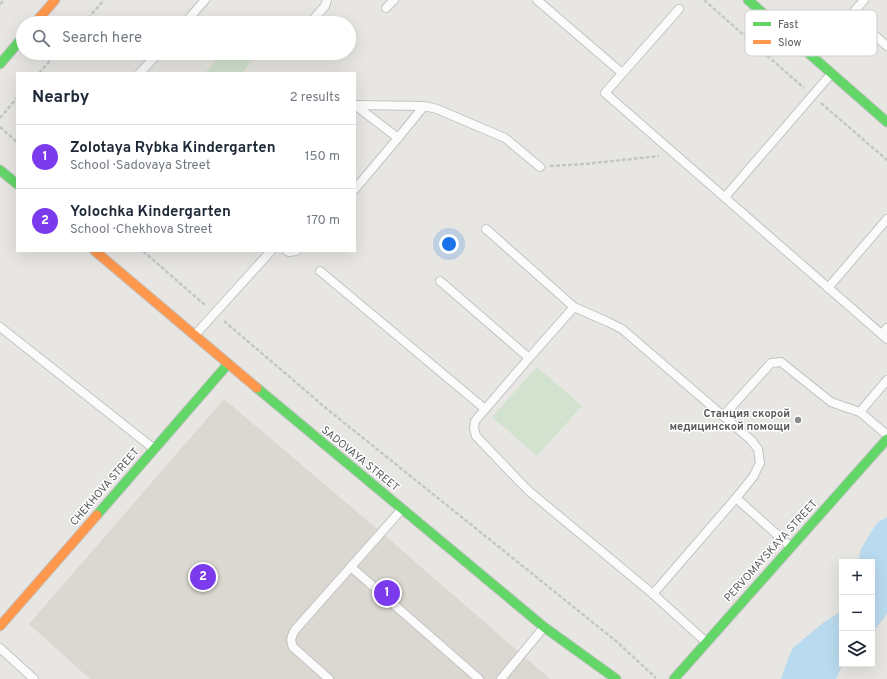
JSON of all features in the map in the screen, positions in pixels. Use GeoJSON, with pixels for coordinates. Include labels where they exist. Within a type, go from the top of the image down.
{"type":"FeatureCollection","features":[{"type":"Feature","properties":{"kind":"street"},"geometry":{"type":"LineString","coordinates":[[41,16],[55,0]]}},
{"type":"Feature","properties":{"kind":"street"},"geometry":{"type":"LineString","coordinates":[[748,0],[759,10]]}},
{"type":"Feature","properties":{"kind":"street"},"geometry":{"type":"LineString","coordinates":[[0,64],[16,45]]}},
{"type":"Feature","properties":{"kind":"street"},"geometry":{"type":"LineString","coordinates":[[811,56],[887,122]]}},
{"type":"Feature","properties":{"kind":"street"},"geometry":{"type":"LineString","coordinates":[[0,170],[16,183]]}},
{"type":"Feature","properties":{"kind":"street","name":"SADOVAYA STREET"},"geometry":{"type":"LineString","coordinates":[[96,252],[194,336],[544,627],[616,679]]}},
{"type":"Feature","properties":{"kind":"street","name":"CHEKHOVA STREET"},"geometry":{"type":"LineString","coordinates":[[0,626],[8,612],[155,449],[228,364]]}},
{"type":"Feature","properties":{"kind":"street","name":"PERVOMAYSKAYA STREET"},"geometry":{"type":"LineString","coordinates":[[674,679],[887,438]]}},
{"type":"Feature","properties":{"kind":"lane"},"geometry":{"type":"LineString","coordinates":[[191,16],[205,0]]}},
{"type":"Feature","properties":{"kind":"lane"},"geometry":{"type":"LineString","coordinates":[[316,16],[325,6],[327,0]]}},
{"type":"Feature","properties":{"kind":"lane"},"geometry":{"type":"LineString","coordinates":[[386,8],[394,0]]}},
{"type":"Feature","properties":{"kind":"lane"},"geometry":{"type":"LineString","coordinates":[[537,0],[622,73]]}},
{"type":"Feature","properties":{"kind":"lane"},"geometry":{"type":"LineString","coordinates":[[855,10],[864,0]]}},
{"type":"Feature","properties":{"kind":"lane"},"geometry":{"type":"LineString","coordinates":[[679,9],[605,93],[828,288],[885,334]]}},
{"type":"Feature","properties":{"kind":"lane"},"geometry":{"type":"LineString","coordinates":[[877,37],[887,46]]}},
{"type":"Feature","properties":{"kind":"lane"},"geometry":{"type":"LineString","coordinates":[[141,72],[152,60]]}},
{"type":"Feature","properties":{"kind":"lane"},"geometry":{"type":"LineString","coordinates":[[725,197],[831,74]]}},
{"type":"Feature","properties":{"kind":"lane"},"geometry":{"type":"LineString","coordinates":[[356,105],[424,106],[437,109],[504,138],[540,167]]}},
{"type":"Feature","properties":{"kind":"lane"},"geometry":{"type":"LineString","coordinates":[[356,106],[398,138]]}},
{"type":"Feature","properties":{"kind":"lane"},"geometry":{"type":"LineString","coordinates":[[356,188],[424,106]]}},
{"type":"Feature","properties":{"kind":"lane"},"geometry":{"type":"LineString","coordinates":[[828,288],[887,219]]}},
{"type":"Feature","properties":{"kind":"lane"},"geometry":{"type":"LineString","coordinates":[[486,229],[574,307],[622,329],[724,415],[751,440],[758,449],[760,463],[753,477],[653,594]]}},
{"type":"Feature","properties":{"kind":"lane"},"geometry":{"type":"LineString","coordinates":[[194,336],[270,252]]}},
{"type":"Feature","properties":{"kind":"lane"},"geometry":{"type":"LineString","coordinates":[[320,271],[485,409]]}},
{"type":"Feature","properties":{"kind":"lane"},"geometry":{"type":"LineString","coordinates":[[440,281],[529,358]]}},
{"type":"Feature","properties":{"kind":"lane"},"geometry":{"type":"LineString","coordinates":[[574,307],[475,421],[474,428],[476,436],[526,488],[653,594],[706,642]]}},
{"type":"Feature","properties":{"kind":"lane"},"geometry":{"type":"LineString","coordinates":[[0,327],[155,449]]}},
{"type":"Feature","properties":{"kind":"lane"},"geometry":{"type":"LineString","coordinates":[[724,415],[771,363],[781,362],[831,402],[860,412],[887,435]]}},
{"type":"Feature","properties":{"kind":"lane"},"geometry":{"type":"LineString","coordinates":[[860,412],[887,380]]}},
{"type":"Feature","properties":{"kind":"lane"},"geometry":{"type":"LineString","coordinates":[[736,498],[791,547]]}},
{"type":"Feature","properties":{"kind":"lane"},"geometry":{"type":"LineString","coordinates":[[329,679],[293,648],[291,636],[403,509]]}},
{"type":"Feature","properties":{"kind":"lane"},"geometry":{"type":"LineString","coordinates":[[351,567],[478,679]]}},
{"type":"Feature","properties":{"kind":"lane"},"geometry":{"type":"LineString","coordinates":[[501,679],[544,627]]}},
{"type":"Feature","properties":{"kind":"lane"},"geometry":{"type":"LineString","coordinates":[[0,648],[34,679]]}},
{"type":"Feature","properties":{"kind":"path"},"geometry":{"type":"LineString","coordinates":[[0,4],[4,0]]}},
{"type":"Feature","properties":{"kind":"path"},"geometry":{"type":"LineString","coordinates":[[90,16],[104,0]]}},
{"type":"Feature","properties":{"kind":"path"},"geometry":{"type":"LineString","coordinates":[[704,0],[745,36]]}},
{"type":"Feature","properties":{"kind":"path"},"geometry":{"type":"LineString","coordinates":[[768,56],[887,160]]}},
{"type":"Feature","properties":{"kind":"path"},"geometry":{"type":"LineString","coordinates":[[40,72],[51,60]]}},
{"type":"Feature","properties":{"kind":"path"},"geometry":{"type":"LineString","coordinates":[[0,118],[16,99]]}},
{"type":"Feature","properties":{"kind":"path"},"geometry":{"type":"LineString","coordinates":[[0,127],[16,141]]}},
{"type":"Feature","properties":{"kind":"path"},"geometry":{"type":"LineString","coordinates":[[540,167],[585,164],[675,154]]}},
{"type":"Feature","properties":{"kind":"path"},"geometry":{"type":"LineString","coordinates":[[144,252],[327,409],[616,641],[657,679]]}},
{"type":"Feature","properties":{"kind":"shaded area"},"geometry":{"type":"Polygon","coordinates":[[[224,399],[382,533],[550,679],[90,679],[29,624],[224,399]]]}},
{"type":"Feature","properties":{"kind":"green space"},"geometry":{"type":"Polygon","coordinates":[[[216,60],[253,60],[243,72],[206,72],[216,60]]]}},
{"type":"Feature","properties":{"kind":"green space"},"geometry":{"type":"Polygon","coordinates":[[[537,367],[582,406],[537,456],[492,417],[537,367]]]}},
{"type":"Feature","properties":{"kind":"water"},"geometry":{"type":"Polygon","coordinates":[[[887,517],[887,614],[875,629],[875,559],[859,559],[861,549],[877,523],[887,517]]]}},
{"type":"Feature","properties":{"kind":"water"},"geometry":{"type":"Polygon","coordinates":[[[839,613],[839,667],[842,667],[836,679],[781,679],[793,648],[824,622],[839,613]]]}},
{"type":"Feature","properties":{"kind":"traffic: fast"},"geometry":{"type":"LineString","coordinates":[[748,0],[759,10]]}},
{"type":"Feature","properties":{"kind":"traffic: fast"},"geometry":{"type":"LineString","coordinates":[[0,64],[16,45]]}},
{"type":"Feature","properties":{"kind":"traffic: fast"},"geometry":{"type":"LineString","coordinates":[[812,56],[887,122]]}},
{"type":"Feature","properties":{"kind":"traffic: fast"},"geometry":{"type":"LineString","coordinates":[[0,170],[16,183]]}},
{"type":"Feature","properties":{"kind":"traffic: fast"},"geometry":{"type":"LineString","coordinates":[[97,515],[228,364]]}},
{"type":"Feature","properties":{"kind":"traffic: fast"},"geometry":{"type":"LineString","coordinates":[[257,388],[544,627],[616,679]]}},
{"type":"Feature","properties":{"kind":"traffic: fast"},"geometry":{"type":"LineString","coordinates":[[674,679],[887,439]]}},
{"type":"Feature","properties":{"kind":"traffic: slow"},"geometry":{"type":"LineString","coordinates":[[41,16],[55,0]]}},
{"type":"Feature","properties":{"kind":"traffic: slow"},"geometry":{"type":"LineString","coordinates":[[96,252],[257,388]]}},
{"type":"Feature","properties":{"kind":"traffic: slow"},"geometry":{"type":"LineString","coordinates":[[0,626],[97,515]]}},
{"type":"Feature","properties":{"kind":"place","name":"Станция скорой медицинской помощи"},"geometry":{"type":"Point","coordinates":[798,420]}},
{"type":"Feature","properties":{"kind":"place","name":"Yolochka Kindergarten"},"geometry":{"type":"Point","coordinates":[203,577]}},
{"type":"Feature","properties":{"kind":"place","name":"Zolotaya Rybka Kindergarten"},"geometry":{"type":"Point","coordinates":[387,593]}}]}
